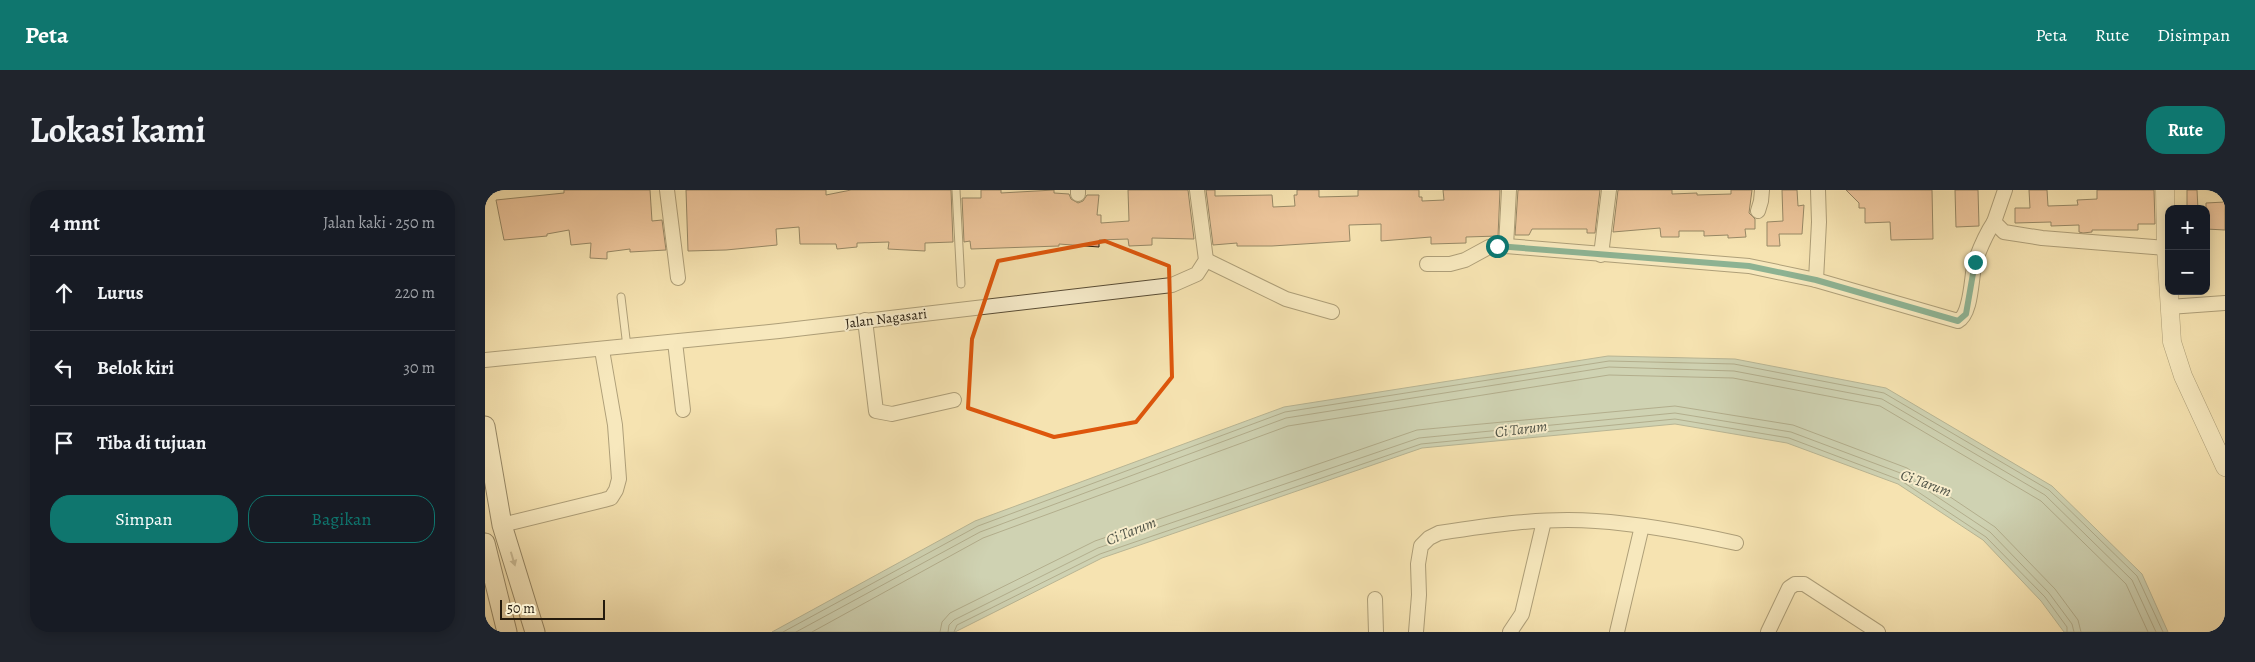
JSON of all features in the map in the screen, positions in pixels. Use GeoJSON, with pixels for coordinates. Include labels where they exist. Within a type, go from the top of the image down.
{"type":"FeatureCollection","features":[{"type":"Feature","properties":{"kind":"main road"},"geometry":{"type":"LineString","coordinates":[[485,426],[502,525],[535,632]]}},
{"type":"Feature","properties":{"kind":"main road"},"geometry":{"type":"LineString","coordinates":[[485,543],[488,570],[507,632]]}},
{"type":"Feature","properties":{"kind":"street"},"geometry":{"type":"LineString","coordinates":[[667,190],[678,278]]}},
{"type":"Feature","properties":{"kind":"street"},"geometry":{"type":"LineString","coordinates":[[1197,190],[1206,260],[1286,299],[1332,312]]}},
{"type":"Feature","properties":{"kind":"street"},"geometry":{"type":"LineString","coordinates":[[1506,246],[1509,190]]}},
{"type":"Feature","properties":{"kind":"street"},"geometry":{"type":"LineString","coordinates":[[1601,255],[1609,190]]}},
{"type":"Feature","properties":{"kind":"street"},"geometry":{"type":"LineString","coordinates":[[1758,211],[1762,190]]}},
{"type":"Feature","properties":{"kind":"street"},"geometry":{"type":"LineString","coordinates":[[1816,280],[1819,222],[1818,190]]}},
{"type":"Feature","properties":{"kind":"street"},"geometry":{"type":"LineString","coordinates":[[1427,264],[1450,264],[1465,260],[1489,247],[1506,246],[1601,255],[1662,257],[1749,266],[1816,280],[1958,321],[1966,314],[1975,262],[1987,233],[1994,222],[2005,190]]}},
{"type":"Feature","properties":{"kind":"street"},"geometry":{"type":"LineString","coordinates":[[2165,190],[2165,205]]}},
{"type":"Feature","properties":{"kind":"street"},"geometry":{"type":"LineString","coordinates":[[1994,222],[2004,232],[2042,238],[2165,248]]}},
{"type":"Feature","properties":{"kind":"street"},"geometry":{"type":"LineString","coordinates":[[2166,250],[2172,342],[2183,376],[2221,448],[2225,467]]}},
{"type":"Feature","properties":{"kind":"street","name":"Jalan Nagasari"},"geometry":{"type":"LineString","coordinates":[[485,360],[602,350],[1172,285],[1197,274],[1206,260]]}},
{"type":"Feature","properties":{"kind":"street"},"geometry":{"type":"LineString","coordinates":[[2169,307],[2225,302]]}},
{"type":"Feature","properties":{"kind":"street"},"geometry":{"type":"LineString","coordinates":[[865,320],[876,411],[892,414],[954,400]]}},
{"type":"Feature","properties":{"kind":"street"},"geometry":{"type":"LineString","coordinates":[[675,342],[683,410]]}},
{"type":"Feature","properties":{"kind":"street"},"geometry":{"type":"LineString","coordinates":[[502,525],[611,498],[616,490],[619,478],[615,425],[602,350]]}},
{"type":"Feature","properties":{"kind":"street"},"geometry":{"type":"LineString","coordinates":[[1415,632],[1421,546],[1429,538],[1439,533],[1544,521],[1595,520],[1676,530],[1736,543]]}},
{"type":"Feature","properties":{"kind":"street"},"geometry":{"type":"LineString","coordinates":[[1510,632],[1522,614],[1544,521]]}},
{"type":"Feature","properties":{"kind":"street"},"geometry":{"type":"LineString","coordinates":[[1617,632],[1643,526]]}},
{"type":"Feature","properties":{"kind":"street"},"geometry":{"type":"LineString","coordinates":[[1768,632],[1789,588],[1795,584],[1804,584],[1878,632]]}},
{"type":"Feature","properties":{"kind":"street"},"geometry":{"type":"LineString","coordinates":[[1375,599],[1376,632]]}},
{"type":"Feature","properties":{"kind":"lane"},"geometry":{"type":"LineString","coordinates":[[956,190],[961,284]]}},
{"type":"Feature","properties":{"kind":"lane"},"geometry":{"type":"LineString","coordinates":[[621,297],[627,347]]}},
{"type":"Feature","properties":{"kind":"highlighted area"},"geometry":{"type":"Polygon","coordinates":[[[1105,241],[1169,266],[1172,377],[1136,422],[1054,437],[968,408],[972,339],[998,261],[1105,241]]]}},
{"type":"Feature","properties":{"kind":"water","name":"Ci Tarum"},"geometry":{"type":"Polygon","coordinates":[[[1608,356],[1735,359],[1886,388],[2052,486],[2142,574],[2168,632],[2064,632],[2041,601],[1983,540],[1898,484],[1787,443],[1675,424],[1422,448],[1102,558],[955,632],[772,632],[975,521],[1284,407],[1608,356]]]}},
{"type":"Feature","properties":{"kind":"building"},"geometry":{"type":"Polygon","coordinates":[[[564,190],[650,190],[652,221],[662,220],[666,250],[630,252],[630,249],[607,252],[607,259],[590,258],[591,243],[571,245],[569,230],[547,234],[547,236],[504,240],[496,200],[564,193],[564,190]]]}},
{"type":"Feature","properties":{"kind":"building"},"geometry":{"type":"Polygon","coordinates":[[[686,190],[826,190],[826,195],[851,190],[951,190],[953,242],[925,243],[925,251],[888,249],[889,242],[857,243],[857,247],[837,249],[836,244],[800,244],[799,227],[776,229],[777,245],[726,250],[688,251],[686,190]]]}},
{"type":"Feature","properties":{"kind":"building"},"geometry":{"type":"Polygon","coordinates":[[[981,190],[1001,190],[1001,193],[1054,190],[1054,193],[1069,194],[1071,199],[1078,203],[1083,201],[1087,195],[1099,195],[1097,215],[1101,215],[1101,223],[1129,221],[1128,190],[1188,190],[1194,239],[1152,238],[1152,245],[1129,246],[1128,239],[1099,240],[1099,247],[1059,244],[1059,246],[971,249],[970,241],[964,242],[962,198],[981,198],[981,190]]]}},
{"type":"Feature","properties":{"kind":"building"},"geometry":{"type":"Polygon","coordinates":[[[1206,190],[1215,190],[1215,196],[1272,195],[1273,207],[1295,206],[1294,195],[1297,195],[1297,190],[1319,190],[1319,197],[1358,196],[1358,190],[1419,190],[1419,197],[1422,197],[1422,201],[1444,200],[1443,190],[1500,190],[1498,236],[1466,237],[1466,243],[1431,244],[1431,237],[1381,241],[1381,224],[1349,225],[1350,241],[1272,246],[1237,246],[1237,243],[1213,245],[1206,190]]]}},
{"type":"Feature","properties":{"kind":"building"},"geometry":{"type":"Polygon","coordinates":[[[1518,190],[1600,190],[1595,233],[1587,233],[1587,229],[1532,229],[1529,235],[1515,235],[1518,190]]]}},
{"type":"Feature","properties":{"kind":"building"},"geometry":{"type":"Polygon","coordinates":[[[1618,190],[1672,190],[1672,194],[1697,193],[1697,195],[1731,194],[1731,190],[1752,190],[1749,213],[1755,219],[1755,229],[1745,229],[1746,237],[1728,238],[1728,235],[1704,236],[1704,231],[1679,231],[1679,237],[1661,237],[1660,228],[1613,232],[1618,190]]]}},
{"type":"Feature","properties":{"kind":"building"},"geometry":{"type":"Polygon","coordinates":[[[1782,190],[1797,190],[1798,206],[1804,205],[1802,234],[1779,234],[1780,246],[1767,246],[1767,222],[1783,221],[1782,190]]]}},
{"type":"Feature","properties":{"kind":"building"},"geometry":{"type":"Polygon","coordinates":[[[1846,190],[1932,190],[1933,239],[1891,240],[1890,222],[1865,223],[1865,208],[1859,208],[1859,203],[1846,190]]]}},
{"type":"Feature","properties":{"kind":"building"},"geometry":{"type":"Polygon","coordinates":[[[1955,190],[1978,190],[1979,226],[1956,227],[1955,190]]]}},
{"type":"Feature","properties":{"kind":"building"},"geometry":{"type":"Polygon","coordinates":[[[2029,190],[2047,190],[2048,206],[2078,205],[2077,200],[2097,199],[2097,190],[2154,190],[2155,224],[2138,224],[2138,230],[2092,230],[2092,232],[2083,233],[2079,232],[2079,225],[2051,226],[2051,222],[2015,223],[2015,208],[2030,208],[2029,190]]]}},
{"type":"Feature","properties":{"kind":"building"},"geometry":{"type":"Polygon","coordinates":[[[2187,190],[2197,190],[2198,205],[2187,205],[2187,190]]]}},
{"type":"Feature","properties":{"kind":"building"},"geometry":{"type":"Polygon","coordinates":[[[2225,202],[2225,230],[2210,229],[2210,205],[2206,205],[2206,203],[2225,202]]]}},
{"type":"Feature","properties":{"kind":"route"},"geometry":{"type":"LineString","coordinates":[[1497,246],[1601,255],[1662,257],[1749,266],[1816,280],[1958,321],[1963,319],[1966,314],[1975,262]]}}]}
